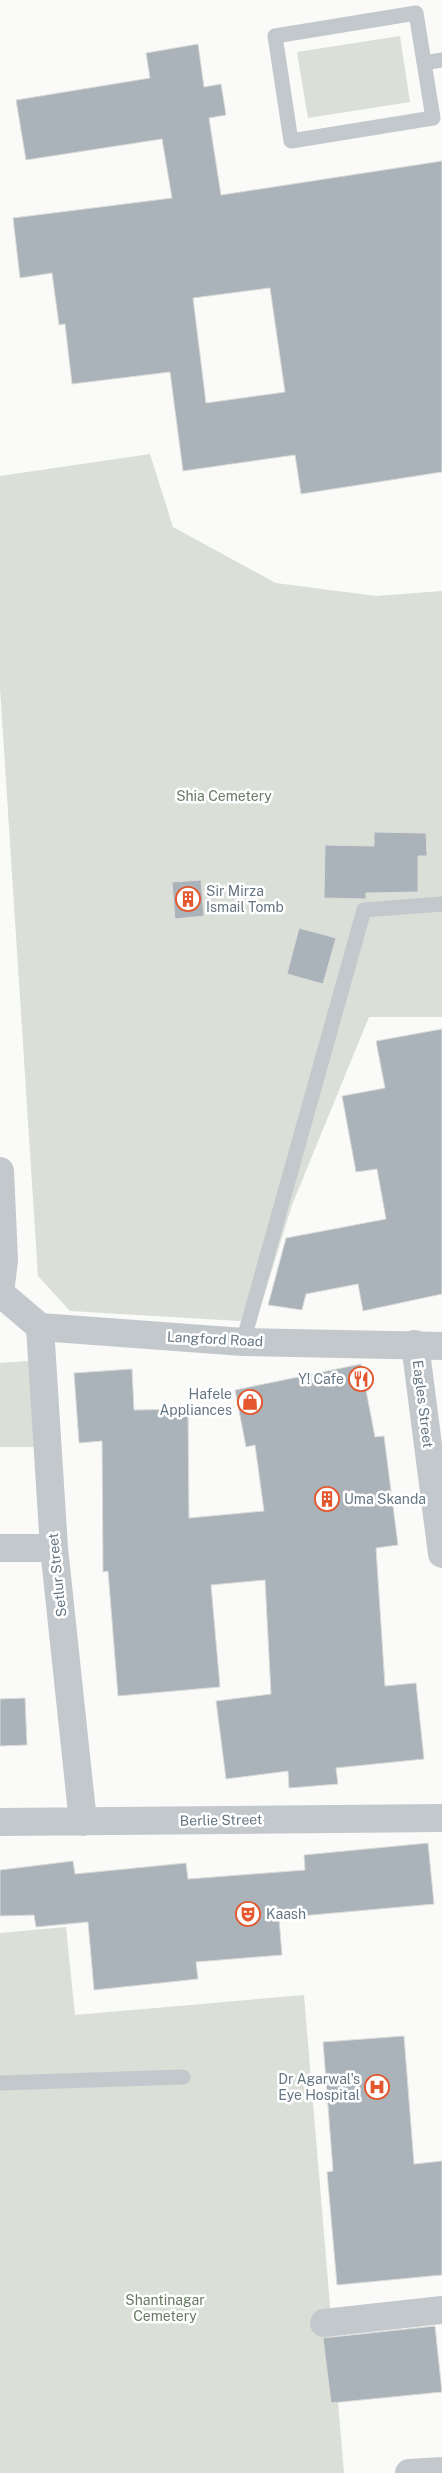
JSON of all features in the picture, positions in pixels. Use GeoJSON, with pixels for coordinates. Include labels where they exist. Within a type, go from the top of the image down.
{"type":"FeatureCollection","features":[{"type":"Feature","properties":{"kind":"street"},"geometry":{"type":"LineString","coordinates":[[0,1171],[4,1260],[0,1293],[40,1327]]}},
{"type":"Feature","properties":{"kind":"street","name":"Langford Road"},"geometry":{"type":"LineString","coordinates":[[40,1327],[243,1342],[442,1346]]}},
{"type":"Feature","properties":{"kind":"street","name":"Setlur Street"},"geometry":{"type":"LineString","coordinates":[[40,1327],[54,1548],[83,1822]]}},
{"type":"Feature","properties":{"kind":"street","name":"Eagles Street"},"geometry":{"type":"LineString","coordinates":[[415,1344],[442,1554]]}},
{"type":"Feature","properties":{"kind":"street"},"geometry":{"type":"LineString","coordinates":[[0,1548],[54,1548]]}},
{"type":"Feature","properties":{"kind":"street","name":"Berlie Street"},"geometry":{"type":"LineString","coordinates":[[0,1822],[442,1818]]}},
{"type":"Feature","properties":{"kind":"street"},"geometry":{"type":"LineString","coordinates":[[324,2324],[442,2310]]}},
{"type":"Feature","properties":{"kind":"street"},"geometry":{"type":"LineString","coordinates":[[409,2473],[442,2471]]}},
{"type":"Feature","properties":{"kind":"lane"},"geometry":{"type":"LineString","coordinates":[[416,13],[424,62],[433,118],[291,141],[275,36],[416,13]]}},
{"type":"Feature","properties":{"kind":"lane"},"geometry":{"type":"LineString","coordinates":[[424,62],[442,60]]}},
{"type":"Feature","properties":{"kind":"lane"},"geometry":{"type":"LineString","coordinates":[[243,1342],[364,910],[442,904]]}},
{"type":"Feature","properties":{"kind":"lane"},"geometry":{"type":"LineString","coordinates":[[0,2083],[183,2077]]}},
{"type":"Feature","properties":{"kind":"green space"},"geometry":{"type":"Polygon","coordinates":[[[400,36],[410,102],[308,118],[297,52],[400,36]]]}},
{"type":"Feature","properties":{"kind":"green space","name":"Shia Cemetery"},"geometry":{"type":"Polygon","coordinates":[[[150,454],[173,527],[276,583],[376,596],[442,591],[442,1017],[369,1017],[292,1205],[256,1322],[70,1311],[38,1276],[0,688],[0,476],[150,454]]]}},
{"type":"Feature","properties":{"kind":"green space"},"geometry":{"type":"Polygon","coordinates":[[[29,1361],[34,1447],[0,1447],[0,1363],[29,1361]]]}},
{"type":"Feature","properties":{"kind":"green space","name":"Shantinagar Cemetery"},"geometry":{"type":"Polygon","coordinates":[[[66,1927],[75,2015],[304,1995],[344,2473],[0,2473],[0,1933],[66,1927]]]}},
{"type":"Feature","properties":{"kind":"building"},"geometry":{"type":"Polygon","coordinates":[[[198,44],[204,87],[221,84],[226,115],[209,118],[221,195],[442,161],[442,472],[301,494],[295,455],[183,471],[170,372],[72,384],[65,324],[59,325],[52,273],[20,278],[13,218],[172,198],[162,139],[26,160],[16,100],[150,78],[146,53],[198,44]],[[270,288],[193,298],[206,403],[285,392],[270,288]]]}},
{"type":"Feature","properties":{"kind":"building"},"geometry":{"type":"Polygon","coordinates":[[[374,832],[426,833],[427,856],[418,856],[418,892],[366,893],[366,899],[324,898],[325,845],[374,846],[374,832]]]}},
{"type":"Feature","properties":{"kind":"building","name":"Sir Mirza Ismail Tomb"},"geometry":{"type":"Polygon","coordinates":[[[201,880],[204,916],[175,919],[172,882],[201,880]]]}},
{"type":"Feature","properties":{"kind":"building"},"geometry":{"type":"Polygon","coordinates":[[[299,928],[336,938],[323,984],[287,974],[299,928]]]}},
{"type":"Feature","properties":{"kind":"building"},"geometry":{"type":"Polygon","coordinates":[[[442,1029],[442,1294],[363,1311],[358,1284],[306,1294],[302,1310],[268,1305],[286,1238],[386,1219],[377,1169],[356,1172],[342,1096],[385,1088],[376,1041],[442,1029]]]}},
{"type":"Feature","properties":{"kind":"building"},"geometry":{"type":"Polygon","coordinates":[[[361,1364],[375,1437],[384,1436],[398,1545],[376,1548],[385,1686],[416,1683],[424,1759],[336,1768],[338,1784],[289,1788],[288,1771],[226,1779],[216,1701],[271,1694],[265,1580],[211,1585],[220,1687],[118,1696],[108,1571],[103,1572],[102,1441],[79,1443],[74,1373],[132,1369],[134,1410],[188,1409],[189,1518],[264,1511],[255,1445],[246,1447],[235,1390],[361,1364]]]}},
{"type":"Feature","properties":{"kind":"building"},"geometry":{"type":"Polygon","coordinates":[[[25,1698],[27,1745],[0,1746],[0,1699],[25,1698]]]}},
{"type":"Feature","properties":{"kind":"building"},"geometry":{"type":"Polygon","coordinates":[[[428,1843],[434,1904],[279,1918],[282,1955],[196,1962],[198,1979],[94,1990],[88,1922],[36,1927],[34,1915],[0,1916],[0,1870],[73,1861],[75,1874],[186,1863],[188,1879],[305,1870],[304,1855],[428,1843]]]}},
{"type":"Feature","properties":{"kind":"building"},"geometry":{"type":"Polygon","coordinates":[[[404,2036],[414,2164],[442,2161],[442,2275],[337,2285],[327,2172],[333,2171],[323,2042],[404,2036]]]}},
{"type":"Feature","properties":{"kind":"building"},"geometry":{"type":"Polygon","coordinates":[[[435,2326],[442,2392],[331,2403],[323,2338],[435,2326]]]}},
{"type":"Feature","properties":{"kind":"place","name":"Sir Mirza Ismail Tomb"},"geometry":{"type":"Point","coordinates":[188,899]}},
{"type":"Feature","properties":{"kind":"place","name":"Y! Cafe"},"geometry":{"type":"Point","coordinates":[361,1379]}},
{"type":"Feature","properties":{"kind":"place","name":"Hafele Appliances"},"geometry":{"type":"Point","coordinates":[250,1402]}},
{"type":"Feature","properties":{"kind":"place","name":"Uma Skanda"},"geometry":{"type":"Point","coordinates":[327,1499]}},
{"type":"Feature","properties":{"kind":"place","name":"Kaash"},"geometry":{"type":"Point","coordinates":[248,1914]}},
{"type":"Feature","properties":{"kind":"place","name":"Dr Agarwal's Eye Hospital"},"geometry":{"type":"Point","coordinates":[377,2087]}}]}
